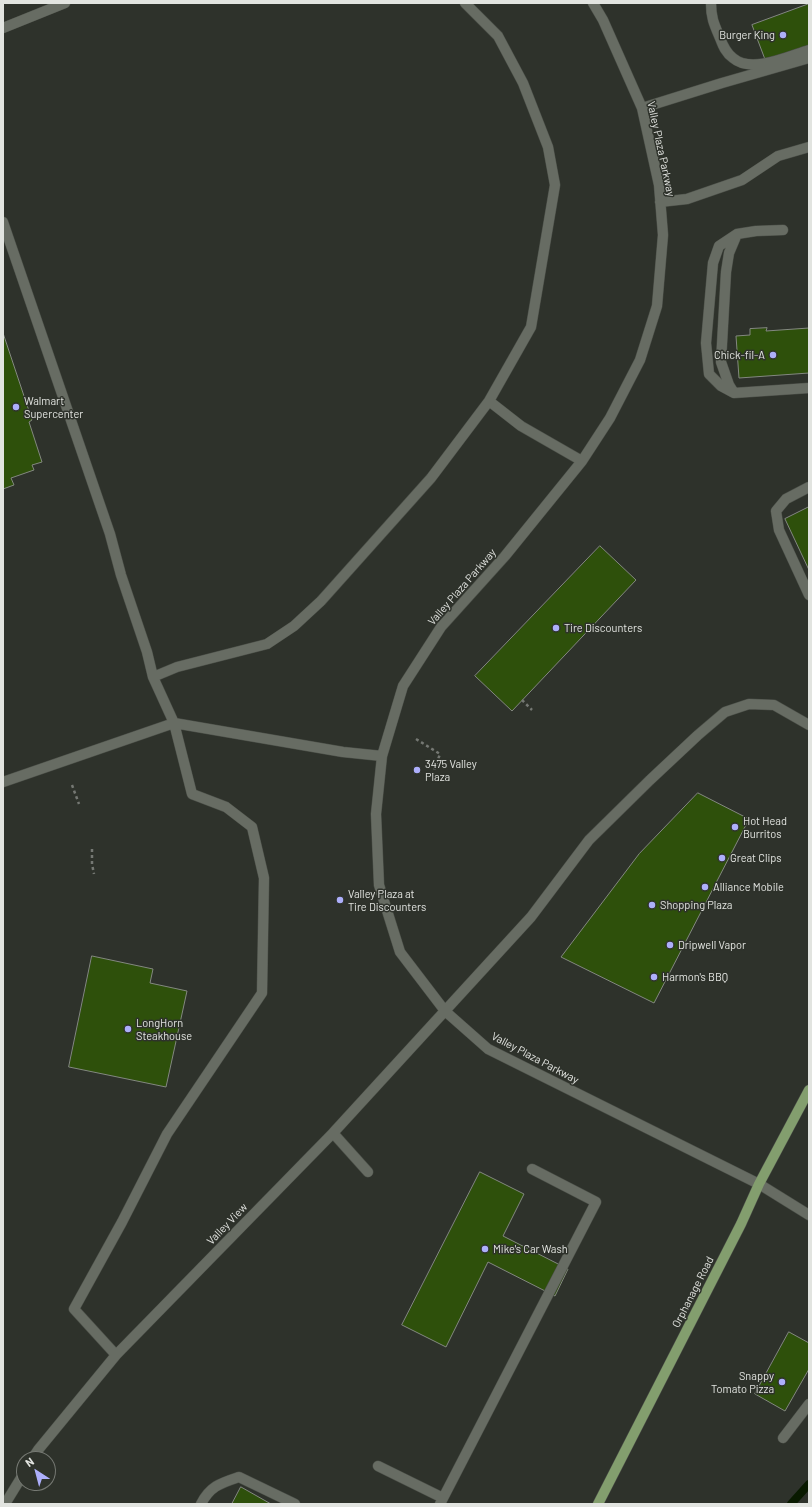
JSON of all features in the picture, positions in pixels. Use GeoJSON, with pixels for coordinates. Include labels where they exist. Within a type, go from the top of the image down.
{"type":"FeatureCollection","features":[{"type":"Feature","properties":{"kind":"main road","name":"Orphanage Road"},"geometry":{"type":"LineString","coordinates":[[598,1504],[741,1224],[759,1184],[809,1090]]}},
{"type":"Feature","properties":{"kind":"street"},"geometry":{"type":"LineString","coordinates":[[3,28],[65,3]]}},
{"type":"Feature","properties":{"kind":"street"},"geometry":{"type":"LineString","coordinates":[[153,677],[177,667],[267,644],[294,626],[321,602],[431,478],[489,401],[531,327],[555,185],[548,147],[523,83],[498,36],[465,3]]}},
{"type":"Feature","properties":{"kind":"street","name":"Valley Plaza Parkway"},"geometry":{"type":"LineString","coordinates":[[593,3],[603,20],[642,108],[658,185],[663,235],[657,306],[640,360],[610,418],[582,461],[505,556],[441,627],[403,686],[382,756],[376,814],[379,885],[400,952],[446,1011],[488,1049],[759,1184],[809,1215]]}},
{"type":"Feature","properties":{"kind":"street"},"geometry":{"type":"LineString","coordinates":[[710,3],[710,17],[725,51],[734,60],[750,65],[761,65],[809,50]]}},
{"type":"Feature","properties":{"kind":"street"},"geometry":{"type":"LineString","coordinates":[[642,108],[809,58]]}},
{"type":"Feature","properties":{"kind":"street"},"geometry":{"type":"LineString","coordinates":[[660,202],[687,199],[742,180],[778,156],[809,148]]}},
{"type":"Feature","properties":{"kind":"street"},"geometry":{"type":"LineString","coordinates":[[3,222],[110,534],[121,575],[147,652],[153,677],[174,723],[192,794],[226,807],[252,827],[264,878],[262,993],[167,1134],[122,1222],[74,1309],[116,1355]]}},
{"type":"Feature","properties":{"kind":"street"},"geometry":{"type":"LineString","coordinates":[[783,230],[756,230],[737,234],[719,246],[713,263],[706,343],[710,374],[721,386],[734,393],[809,388]]}},
{"type":"Feature","properties":{"kind":"street"},"geometry":{"type":"LineString","coordinates":[[734,393],[726,379],[721,362],[726,272],[729,253],[737,234]]}},
{"type":"Feature","properties":{"kind":"street"},"geometry":{"type":"LineString","coordinates":[[489,401],[522,426],[582,461]]}},
{"type":"Feature","properties":{"kind":"street"},"geometry":{"type":"LineString","coordinates":[[809,487],[786,499],[776,511],[779,530],[809,595]]}},
{"type":"Feature","properties":{"kind":"street","name":"Valley View"},"geometry":{"type":"LineString","coordinates":[[37,1451],[116,1355],[333,1133],[532,917],[589,840],[655,775],[725,712],[749,704],[774,705],[809,725]]}},
{"type":"Feature","properties":{"kind":"street"},"geometry":{"type":"LineString","coordinates":[[3,782],[174,723],[343,752],[382,756]]}},
{"type":"Feature","properties":{"kind":"street"},"geometry":{"type":"LineString","coordinates":[[333,1133],[368,1172]]}},
{"type":"Feature","properties":{"kind":"street"},"geometry":{"type":"LineString","coordinates":[[378,1466],[442,1501],[596,1202],[532,1169]]}},
{"type":"Feature","properties":{"kind":"street"},"geometry":{"type":"LineString","coordinates":[[783,1438],[809,1404]]}},
{"type":"Feature","properties":{"kind":"street"},"geometry":{"type":"LineString","coordinates":[[201,1504],[206,1494],[220,1483],[239,1477],[295,1504]]}},
{"type":"Feature","properties":{"kind":"street"},"geometry":{"type":"LineString","coordinates":[[5,1504],[16,1486]]}},
{"type":"Feature","properties":{"kind":"path"},"geometry":{"type":"LineString","coordinates":[[522,700],[532,710]]}},
{"type":"Feature","properties":{"kind":"path"},"geometry":{"type":"LineString","coordinates":[[416,739],[440,754],[432,776],[437,781]]}},
{"type":"Feature","properties":{"kind":"path"},"geometry":{"type":"LineString","coordinates":[[72,785],[79,804]]}},
{"type":"Feature","properties":{"kind":"path"},"geometry":{"type":"LineString","coordinates":[[92,849],[94,874]]}},
{"type":"Feature","properties":{"kind":"building","name":"Burger King"},"geometry":{"type":"Polygon","coordinates":[[[809,4],[809,46],[766,62],[752,25],[809,4]]]}},
{"type":"Feature","properties":{"kind":"building","name":"Chick-fil-A"},"geometry":{"type":"Polygon","coordinates":[[[767,328],[766,331],[809,328],[809,373],[739,378],[736,336],[750,335],[750,329],[767,328]]]}},
{"type":"Feature","properties":{"kind":"building","name":"Walmart Supercenter"},"geometry":{"type":"Polygon","coordinates":[[[3,333],[32,420],[29,422],[42,462],[32,465],[34,470],[11,478],[14,485],[3,489],[3,333]]]}},
{"type":"Feature","properties":{"kind":"building"},"geometry":{"type":"Polygon","coordinates":[[[809,507],[809,570],[785,519],[809,507]]]}},
{"type":"Feature","properties":{"kind":"building","name":"Tire Discounters"},"geometry":{"type":"Polygon","coordinates":[[[600,546],[636,580],[512,711],[475,676],[600,546]]]}},
{"type":"Feature","properties":{"kind":"building","name":"Shopping Plaza"},"geometry":{"type":"Polygon","coordinates":[[[698,793],[749,819],[654,1003],[561,957],[639,854],[698,793]]]}},
{"type":"Feature","properties":{"kind":"building","name":"LongHorn Steakhouse"},"geometry":{"type":"Polygon","coordinates":[[[92,956],[153,969],[150,983],[187,991],[166,1087],[69,1067],[92,956]]]}},
{"type":"Feature","properties":{"kind":"building","name":"Mike's Car Wash"},"geometry":{"type":"Polygon","coordinates":[[[480,1172],[524,1194],[503,1236],[568,1269],[555,1296],[488,1262],[446,1347],[402,1325],[480,1172]]]}},
{"type":"Feature","properties":{"kind":"building","name":"Snappy Tomato Pizza"},"geometry":{"type":"Polygon","coordinates":[[[789,1332],[809,1343],[809,1369],[785,1411],[755,1394],[789,1332]]]}},
{"type":"Feature","properties":{"kind":"building"},"geometry":{"type":"Polygon","coordinates":[[[241,1487],[271,1504],[232,1504],[241,1487]]]}},
{"type":"Feature","properties":{"kind":"waterway"},"geometry":{"type":"LineString","coordinates":[[791,1504],[809,1484]]}},
{"type":"Feature","properties":{"kind":"place","name":"Burger King"},"geometry":{"type":"Point","coordinates":[783,35]}},
{"type":"Feature","properties":{"kind":"place","name":"Chick-fil-A"},"geometry":{"type":"Point","coordinates":[773,355]}},
{"type":"Feature","properties":{"kind":"place","name":"Walmart Supercenter"},"geometry":{"type":"Point","coordinates":[16,407]}},
{"type":"Feature","properties":{"kind":"place","name":"Tire Discounters"},"geometry":{"type":"Point","coordinates":[556,628]}},
{"type":"Feature","properties":{"kind":"place","name":"3475 Valley Plaza"},"geometry":{"type":"Point","coordinates":[417,770]}},
{"type":"Feature","properties":{"kind":"place","name":"Hot Head Burritos"},"geometry":{"type":"Point","coordinates":[735,827]}},
{"type":"Feature","properties":{"kind":"place","name":"Great Clips"},"geometry":{"type":"Point","coordinates":[722,858]}},
{"type":"Feature","properties":{"kind":"place","name":"Alliance Mobile"},"geometry":{"type":"Point","coordinates":[705,887]}},
{"type":"Feature","properties":{"kind":"place","name":"Valley Plaza at Tire Discounters"},"geometry":{"type":"Point","coordinates":[340,900]}},
{"type":"Feature","properties":{"kind":"place","name":"Shopping Plaza"},"geometry":{"type":"Point","coordinates":[652,905]}},
{"type":"Feature","properties":{"kind":"place","name":"Dripwell Vapor"},"geometry":{"type":"Point","coordinates":[670,945]}},
{"type":"Feature","properties":{"kind":"place","name":"Harmon's BBQ"},"geometry":{"type":"Point","coordinates":[654,977]}},
{"type":"Feature","properties":{"kind":"place","name":"LongHorn Steakhouse"},"geometry":{"type":"Point","coordinates":[128,1029]}},
{"type":"Feature","properties":{"kind":"place","name":"Mike's Car Wash"},"geometry":{"type":"Point","coordinates":[485,1249]}},
{"type":"Feature","properties":{"kind":"place","name":"Snappy Tomato Pizza"},"geometry":{"type":"Point","coordinates":[782,1382]}}]}
